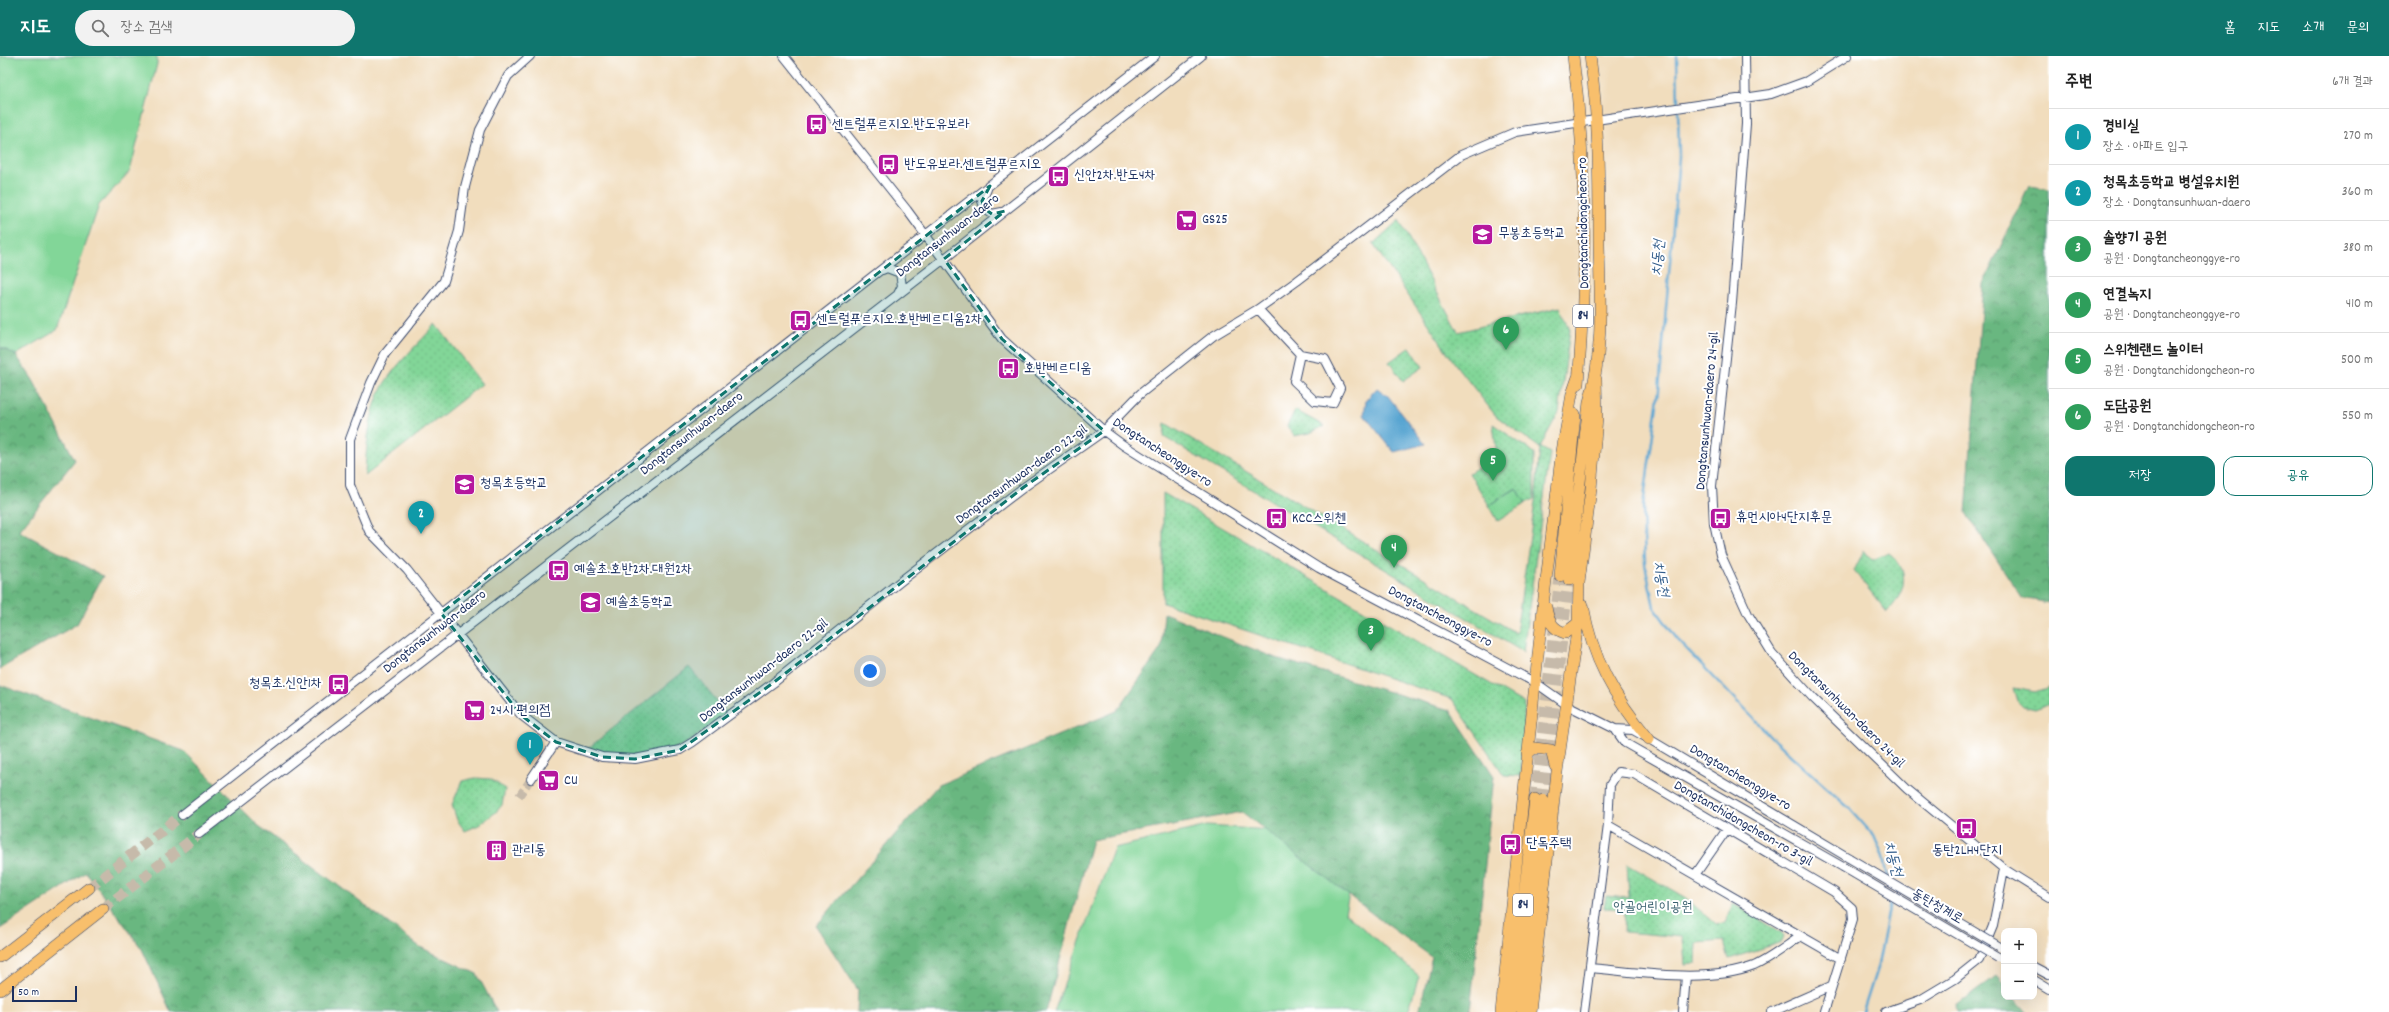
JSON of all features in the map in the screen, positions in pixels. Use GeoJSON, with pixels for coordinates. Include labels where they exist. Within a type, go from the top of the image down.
{"type":"FeatureCollection","features":[{"type":"Feature","properties":{"kind":"main road","name":"Dongtanchidongcheon-ro"},"geometry":{"type":"LineString","coordinates":[[1570,580],[1578,377],[1584,300],[1586,203],[1581,122],[1573,56]]}},
{"type":"Feature","properties":{"kind":"main road","name":"Dongtanchidongcheon-ro"},"geometry":{"type":"LineString","coordinates":[[1570,580],[1591,489],[1597,418],[1596,379],[1600,318],[1598,120],[1590,56]]}},
{"type":"Feature","properties":{"kind":"main road"},"geometry":{"type":"LineString","coordinates":[[1501,1012],[1544,597],[1561,457],[1572,394],[1578,377]]}},
{"type":"Feature","properties":{"kind":"main road"},"geometry":{"type":"LineString","coordinates":[[1530,1012],[1557,772],[1578,623],[1570,580]]}},
{"type":"Feature","properties":{"kind":"main road"},"geometry":{"type":"LineString","coordinates":[[1570,580],[1604,675],[1627,713],[1649,739]]}},
{"type":"Feature","properties":{"kind":"main road"},"geometry":{"type":"LineString","coordinates":[[1544,597],[1547,616],[1557,630],[1564,633],[1578,623]]}},
{"type":"Feature","properties":{"kind":"main road"},"geometry":{"type":"LineString","coordinates":[[1528,754],[1534,748],[1551,750],[1557,772]]}},
{"type":"Feature","properties":{"kind":"main road","name":"84"},"geometry":{"type":"LineString","coordinates":[[1510,1012],[1539,800],[1522,1012]]}},
{"type":"Feature","properties":{"kind":"main road"},"geometry":{"type":"LineString","coordinates":[[0,958],[89,888]]}},
{"type":"Feature","properties":{"kind":"main road"},"geometry":{"type":"LineString","coordinates":[[0,990],[103,909]]}},
{"type":"Feature","properties":{"kind":"street","name":"Dongtansunhwan-daero 22-gil"},"geometry":{"type":"LineString","coordinates":[[530,56],[508,76],[480,130],[465,186],[459,231],[444,281],[385,354],[350,439],[350,485],[369,531],[407,570],[521,716],[556,742],[602,757],[635,759],[680,750],[773,683],[906,577],[1024,487],[1104,431],[1140,394],[1207,341],[1258,309],[1461,155],[1515,132],[1598,120]]}},
{"type":"Feature","properties":{"kind":"street","name":"Dongtancheonggye-ro"},"geometry":{"type":"LineString","coordinates":[[784,56],[926,235],[1002,339],[1104,431],[1122,445],[1319,568],[1536,682],[1567,705],[1615,729],[1633,730],[1849,858]]}},
{"type":"Feature","properties":{"kind":"street","name":"Dongtansunhwan-daero"},"geometry":{"type":"LineString","coordinates":[[182,815],[1155,56]]}},
{"type":"Feature","properties":{"kind":"street","name":"Dongtansunhwan-daero"},"geometry":{"type":"LineString","coordinates":[[199,834],[898,295],[1201,56]]}},
{"type":"Feature","properties":{"kind":"street","name":"Dongtansunhwan-daero 24-gil"},"geometry":{"type":"LineString","coordinates":[[1745,56],[1746,124],[1732,303],[1712,486],[1714,523],[1720,555],[1748,614],[1772,654],[1813,698],[1907,788],[2004,868],[2049,897]]}},
{"type":"Feature","properties":{"kind":"street"},"geometry":{"type":"LineString","coordinates":[[1598,120],[1746,100],[1771,94],[1807,81],[1847,56]]}},
{"type":"Feature","properties":{"kind":"street"},"geometry":{"type":"LineString","coordinates":[[990,186],[984,193],[982,202],[985,209],[992,214],[1005,211]]}},
{"type":"Feature","properties":{"kind":"street"},"geometry":{"type":"LineString","coordinates":[[878,272],[887,268],[900,273],[902,286],[898,295]]}},
{"type":"Feature","properties":{"kind":"street"},"geometry":{"type":"LineString","coordinates":[[1258,309],[1300,354],[1325,359],[1340,388],[1333,403],[1315,401],[1294,380],[1300,354]]}},
{"type":"Feature","properties":{"kind":"street","name":"Dongtancheonggye-ro"},"geometry":{"type":"LineString","coordinates":[[1615,729],[1625,743],[1842,867]]}},
{"type":"Feature","properties":{"kind":"street"},"geometry":{"type":"LineString","coordinates":[[531,779],[556,742]]}},
{"type":"Feature","properties":{"kind":"street","name":"Dongtanchidongcheon-ro 3-gil"},"geometry":{"type":"LineString","coordinates":[[1584,1012],[1608,825],[1610,785],[1618,772],[1634,774],[1834,892],[1852,908],[1853,919],[1824,1012]]}},
{"type":"Feature","properties":{"kind":"street"},"geometry":{"type":"LineString","coordinates":[[1608,825],[1841,959]]}},
{"type":"Feature","properties":{"kind":"street"},"geometry":{"type":"LineString","coordinates":[[1695,876],[1727,829]]}},
{"type":"Feature","properties":{"kind":"street","name":"동탄청계로"},"geometry":{"type":"LineString","coordinates":[[1849,858],[2001,947]]}},
{"type":"Feature","properties":{"kind":"street","name":"동탄청계로"},"geometry":{"type":"LineString","coordinates":[[1842,867],[2001,960]]}},
{"type":"Feature","properties":{"kind":"street"},"geometry":{"type":"LineString","coordinates":[[1890,1010],[1920,1000],[1955,979],[1979,960],[1993,926],[2004,868]]}},
{"type":"Feature","properties":{"kind":"street"},"geometry":{"type":"LineString","coordinates":[[1590,968],[1686,976],[1724,972],[1754,966],[1801,936]]}},
{"type":"Feature","properties":{"kind":"street"},"geometry":{"type":"LineString","coordinates":[[2037,969],[2049,975]]}},
{"type":"Feature","properties":{"kind":"street"},"geometry":{"type":"LineString","coordinates":[[1683,1012],[1686,976]]}},
{"type":"Feature","properties":{"kind":"street"},"geometry":{"type":"LineString","coordinates":[[2037,982],[2049,988]]}},
{"type":"Feature","properties":{"kind":"street"},"geometry":{"type":"LineString","coordinates":[[1772,1012],[1831,986]]}},
{"type":"Feature","properties":{"kind":"highlighted area"},"geometry":{"type":"Polygon","coordinates":[[[990,186],[982,201],[985,209],[992,214],[1005,211],[944,259],[1002,339],[1104,431],[1024,487],[773,683],[680,750],[635,759],[602,757],[556,742],[521,715],[441,613],[990,186]]]}},
{"type":"Feature","properties":{"kind":"green space"},"geometry":{"type":"Polygon","coordinates":[[[0,56],[157,56],[157,64],[130,171],[99,205],[57,330],[16,355],[0,347],[0,56]]]}},
{"type":"Feature","properties":{"kind":"green space"},"geometry":{"type":"Polygon","coordinates":[[[2029,186],[2049,189],[2049,603],[2022,598],[1966,513],[1983,284],[2029,186]]]}},
{"type":"Feature","properties":{"kind":"green space"},"geometry":{"type":"Polygon","coordinates":[[[1399,220],[1458,332],[1560,307],[1570,330],[1559,412],[1540,447],[1550,453],[1523,652],[1164,437],[1165,423],[1516,633],[1535,502],[1540,448],[1496,416],[1458,368],[1373,244],[1399,220]]]}},
{"type":"Feature","properties":{"kind":"green space"},"geometry":{"type":"Polygon","coordinates":[[[436,324],[482,384],[365,476],[369,428],[379,394],[384,384],[396,368],[436,324]]]}},
{"type":"Feature","properties":{"kind":"green space"},"geometry":{"type":"Polygon","coordinates":[[[0,347],[16,355],[33,380],[75,460],[19,531],[103,576],[77,624],[0,669],[0,347]]]}},
{"type":"Feature","properties":{"kind":"green space"},"geometry":{"type":"Polygon","coordinates":[[[1410,347],[1423,367],[1403,381],[1389,362],[1410,347]]]}},
{"type":"Feature","properties":{"kind":"green space"},"geometry":{"type":"Polygon","coordinates":[[[1295,410],[1324,426],[1310,433],[1294,436],[1287,426],[1295,410]]]}},
{"type":"Feature","properties":{"kind":"green space"},"geometry":{"type":"Polygon","coordinates":[[[1493,424],[1534,453],[1534,499],[1526,503],[1516,488],[1489,505],[1469,473],[1497,456],[1493,424]]]}},
{"type":"Feature","properties":{"kind":"green space"},"geometry":{"type":"Polygon","coordinates":[[[1517,488],[1526,503],[1498,521],[1489,505],[1517,488]]]}},
{"type":"Feature","properties":{"kind":"green space"},"geometry":{"type":"Polygon","coordinates":[[[1163,493],[1525,704],[1521,776],[1504,775],[1452,699],[1163,603],[1163,493]]]}},
{"type":"Feature","properties":{"kind":"green space"},"geometry":{"type":"Polygon","coordinates":[[[1864,550],[1872,560],[1889,553],[1901,567],[1903,575],[1902,590],[1898,598],[1887,612],[1854,571],[1864,550]]]}},
{"type":"Feature","properties":{"kind":"green space"},"geometry":{"type":"Polygon","coordinates":[[[1164,613],[1273,657],[1450,710],[1494,776],[1470,1012],[1419,1012],[1432,957],[1374,915],[1242,812],[1092,840],[1046,1012],[857,1012],[858,990],[816,926],[938,785],[1117,711],[1161,648],[1164,613]]]}},
{"type":"Feature","properties":{"kind":"green space"},"geometry":{"type":"Polygon","coordinates":[[[689,667],[727,713],[690,741],[666,751],[639,756],[625,756],[586,750],[689,667]]]}},
{"type":"Feature","properties":{"kind":"green space"},"geometry":{"type":"Polygon","coordinates":[[[0,685],[184,751],[259,826],[420,947],[477,974],[497,1012],[171,1012],[142,949],[86,872],[0,929],[0,685]]]}},
{"type":"Feature","properties":{"kind":"green space"},"geometry":{"type":"Polygon","coordinates":[[[2049,687],[2049,704],[2035,710],[2023,707],[2017,701],[2013,688],[2035,692],[2049,687]]]}},
{"type":"Feature","properties":{"kind":"green space"},"geometry":{"type":"Polygon","coordinates":[[[475,778],[491,779],[505,789],[502,805],[496,812],[479,825],[465,831],[457,820],[452,805],[462,781],[475,778]]]}},
{"type":"Feature","properties":{"kind":"green space"},"geometry":{"type":"Polygon","coordinates":[[[1207,826],[1319,833],[1355,868],[1345,913],[1419,976],[1408,1012],[1054,1012],[1114,848],[1207,826]]]}},
{"type":"Feature","properties":{"kind":"green space","name":"안골어린이공원"},"geometry":{"type":"Polygon","coordinates":[[[1627,864],[1686,898],[1716,925],[1725,922],[1733,904],[1781,932],[1784,937],[1782,942],[1729,959],[1724,941],[1697,943],[1696,964],[1685,965],[1683,937],[1624,932],[1625,909],[1604,908],[1606,896],[1629,898],[1627,864]]]}},
{"type":"Feature","properties":{"kind":"green space"},"geometry":{"type":"Polygon","coordinates":[[[1996,976],[2001,982],[2001,1000],[2017,1000],[2027,1012],[1957,1012],[1956,1006],[1996,976]]]}},
{"type":"Feature","properties":{"kind":"water"},"geometry":{"type":"Polygon","coordinates":[[[1377,388],[1388,396],[1425,444],[1394,452],[1364,415],[1366,400],[1377,388]]]}},
{"type":"Feature","properties":{"kind":"waterway","name":"치동천"},"geometry":{"type":"LineString","coordinates":[[1677,56],[1679,157],[1659,390],[1643,506],[1645,564],[1654,607],[1677,639],[1776,742],[1850,809],[1874,836],[1883,857],[1887,878]]}},
{"type":"Feature","properties":{"kind":"waterway","name":"치동천"},"geometry":{"type":"LineString","coordinates":[[1863,1012],[1878,965],[1891,898]]}},
{"type":"Feature","properties":{"kind":"tunnel"},"geometry":{"type":"LineString","coordinates":[[1535,799],[1560,576]]}},
{"type":"Feature","properties":{"kind":"tunnel"},"geometry":{"type":"LineString","coordinates":[[1543,800],[1569,580]]}},
{"type":"Feature","properties":{"kind":"tunnel"},"geometry":{"type":"LineString","coordinates":[[519,796],[531,779]]}},
{"type":"Feature","properties":{"kind":"tunnel"},"geometry":{"type":"LineString","coordinates":[[89,888],[182,815]]}},
{"type":"Feature","properties":{"kind":"tunnel"},"geometry":{"type":"LineString","coordinates":[[103,909],[199,834]]}},
{"type":"Feature","properties":{"kind":"place","name":"센트럴푸르지오.반도유보라"},"geometry":{"type":"Point","coordinates":[817,125]}},
{"type":"Feature","properties":{"kind":"place","name":"반도유보라.센트럴푸르지오"},"geometry":{"type":"Point","coordinates":[889,165]}},
{"type":"Feature","properties":{"kind":"place","name":"신안2차.반도4차"},"geometry":{"type":"Point","coordinates":[1058,176]}},
{"type":"Feature","properties":{"kind":"place","name":"GS25"},"geometry":{"type":"Point","coordinates":[1186,220]}},
{"type":"Feature","properties":{"kind":"place","name":"무봉초등학교"},"geometry":{"type":"Point","coordinates":[1483,234]}},
{"type":"Feature","properties":{"kind":"place","name":"센트럴푸르지오.호반베르디움2차"},"geometry":{"type":"Point","coordinates":[800,320]}},
{"type":"Feature","properties":{"kind":"place","name":"도담공원"},"geometry":{"type":"Point","coordinates":[1506,350]}},
{"type":"Feature","properties":{"kind":"place","name":"호반베르디움"},"geometry":{"type":"Point","coordinates":[1008,369]}},
{"type":"Feature","properties":{"kind":"place","name":"스위첸랜드 놀이터"},"geometry":{"type":"Point","coordinates":[1493,481]}},
{"type":"Feature","properties":{"kind":"place","name":"청목초등학교"},"geometry":{"type":"Point","coordinates":[465,484]}},
{"type":"Feature","properties":{"kind":"place","name":"휴먼시아4단지후문"},"geometry":{"type":"Point","coordinates":[1720,518]}},
{"type":"Feature","properties":{"kind":"place","name":"KCC스위첸"},"geometry":{"type":"Point","coordinates":[1276,519]}},
{"type":"Feature","properties":{"kind":"place","name":"청목초등학교 병설유치원"},"geometry":{"type":"Point","coordinates":[421,534]}},
{"type":"Feature","properties":{"kind":"place","name":"연결녹지"},"geometry":{"type":"Point","coordinates":[1394,568]}},
{"type":"Feature","properties":{"kind":"place","name":"예솔초.호반2차.대원2차"},"geometry":{"type":"Point","coordinates":[558,570]}},
{"type":"Feature","properties":{"kind":"place","name":"예솔초등학교"},"geometry":{"type":"Point","coordinates":[591,603]}},
{"type":"Feature","properties":{"kind":"place","name":"솔향기 공원"},"geometry":{"type":"Point","coordinates":[1371,651]}},
{"type":"Feature","properties":{"kind":"place","name":"청목초.신안1차"},"geometry":{"type":"Point","coordinates":[338,684]}},
{"type":"Feature","properties":{"kind":"place","name":"24시 편의점"},"geometry":{"type":"Point","coordinates":[474,711]}},
{"type":"Feature","properties":{"kind":"place","name":"경비실"},"geometry":{"type":"Point","coordinates":[530,765]}},
{"type":"Feature","properties":{"kind":"place","name":"CU"},"geometry":{"type":"Point","coordinates":[549,781]}},
{"type":"Feature","properties":{"kind":"place","name":"동탄2LH4단지"},"geometry":{"type":"Point","coordinates":[1967,829]}},
{"type":"Feature","properties":{"kind":"place","name":"단독주택"},"geometry":{"type":"Point","coordinates":[1511,844]}},
{"type":"Feature","properties":{"kind":"place","name":"관리동"},"geometry":{"type":"Point","coordinates":[496,851]}}]}
